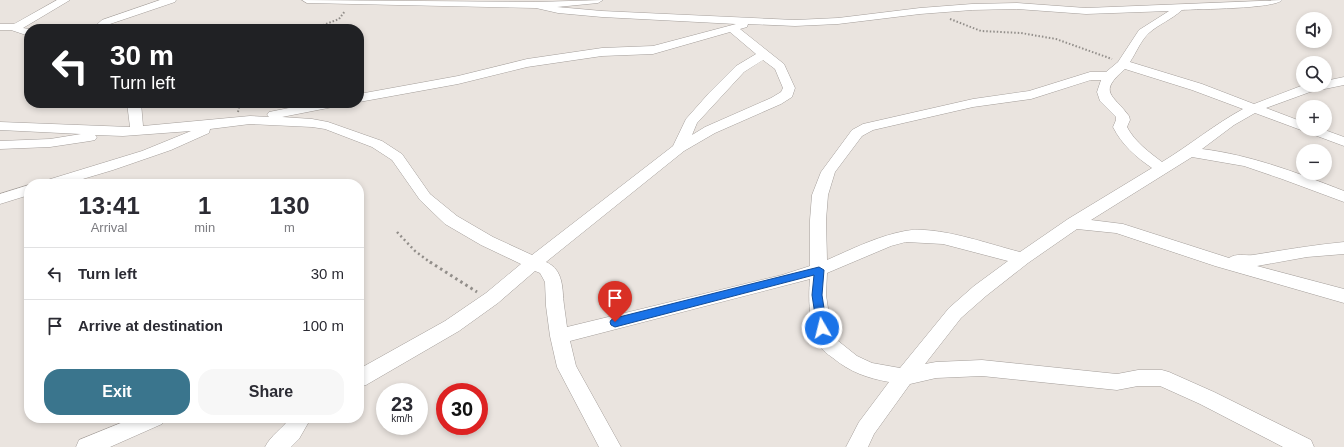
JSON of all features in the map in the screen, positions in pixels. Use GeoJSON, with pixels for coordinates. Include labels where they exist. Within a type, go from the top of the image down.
{"type":"FeatureCollection","features":[{"type":"Feature","properties":{"kind":"street"},"geometry":{"type":"LineString","coordinates":[[0,27],[16,27],[65,0]]}},
{"type":"Feature","properties":{"kind":"street"},"geometry":{"type":"LineString","coordinates":[[104,24],[171,0]]}},
{"type":"Feature","properties":{"kind":"street"},"geometry":{"type":"LineString","coordinates":[[307,0],[536,5],[598,0]]}},
{"type":"Feature","properties":{"kind":"street"},"geometry":{"type":"LineString","coordinates":[[958,0],[972,7]]}},
{"type":"Feature","properties":{"kind":"street"},"geometry":{"type":"LineString","coordinates":[[536,5],[558,10],[602,14],[654,15],[795,23],[838,21],[972,7],[1017,6],[1086,11],[1178,8],[1202,3],[1277,0]]}},
{"type":"Feature","properties":{"kind":"street"},"geometry":{"type":"LineString","coordinates":[[1162,169],[1143,154],[1122,134],[1120,127],[1123,120],[1122,116],[1105,98],[1103,92],[1104,85],[1109,76],[1123,64],[1143,32],[1152,25],[1168,17],[1178,8]]}},
{"type":"Feature","properties":{"kind":"street"},"geometry":{"type":"LineString","coordinates":[[364,97],[458,80],[527,63],[602,52],[653,50],[759,22]]}},
{"type":"Feature","properties":{"kind":"street"},"geometry":{"type":"LineString","coordinates":[[16,27],[16,29],[24,31]]}},
{"type":"Feature","properties":{"kind":"street"},"geometry":{"type":"LineString","coordinates":[[364,376],[452,326],[492,298],[533,263],[679,148],[710,130],[776,101],[787,94],[789,88],[780,67],[732,28]]}},
{"type":"Feature","properties":{"kind":"street"},"geometry":{"type":"LineString","coordinates":[[679,148],[691,122],[718,92],[740,69],[764,54]]}},
{"type":"Feature","properties":{"kind":"street"},"geometry":{"type":"LineString","coordinates":[[1123,64],[1197,87],[1296,124]]}},
{"type":"Feature","properties":{"kind":"street"},"geometry":{"type":"LineString","coordinates":[[1109,76],[1090,76],[1031,95],[973,103],[868,127],[857,132],[828,172],[820,194],[818,220],[819,270],[817,295],[822,328],[830,345],[850,361],[868,370],[904,377],[936,370],[982,368],[1116,382],[1138,378],[1162,378],[1207,398],[1303,447]]}},
{"type":"Feature","properties":{"kind":"street"},"geometry":{"type":"LineString","coordinates":[[857,447],[866,428],[955,313],[980,291],[1022,259],[1074,223],[1189,152],[1229,122],[1255,108],[1306,89],[1344,81]]}},
{"type":"Feature","properties":{"kind":"street"},"geometry":{"type":"LineString","coordinates":[[130,132],[133,108]]}},
{"type":"Feature","properties":{"kind":"street"},"geometry":{"type":"LineString","coordinates":[[0,145],[50,142],[130,132],[213,125],[250,120],[309,108]]}},
{"type":"Feature","properties":{"kind":"street"},"geometry":{"type":"LineString","coordinates":[[250,120],[312,123],[328,126],[377,144],[397,158],[425,197],[451,220],[488,241],[546,269],[554,282],[555,306],[559,336],[567,367],[610,447]]}},
{"type":"Feature","properties":{"kind":"street"},"geometry":{"type":"LineString","coordinates":[[65,179],[147,154],[189,138],[213,125]]}},
{"type":"Feature","properties":{"kind":"street"},"geometry":{"type":"LineString","coordinates":[[0,126],[130,132]]}},
{"type":"Feature","properties":{"kind":"street"},"geometry":{"type":"LineString","coordinates":[[1328,136],[1344,142]]}},
{"type":"Feature","properties":{"kind":"street"},"geometry":{"type":"LineString","coordinates":[[1189,152],[1232,158],[1284,174],[1344,197]]}},
{"type":"Feature","properties":{"kind":"street"},"geometry":{"type":"LineString","coordinates":[[0,198],[24,191]]}},
{"type":"Feature","properties":{"kind":"street"},"geometry":{"type":"LineString","coordinates":[[1074,223],[1117,228],[1220,262],[1344,296]]}},
{"type":"Feature","properties":{"kind":"street"},"geometry":{"type":"LineString","coordinates":[[559,336],[767,285],[819,270],[885,242],[906,236],[943,238],[1022,259]]}},
{"type":"Feature","properties":{"kind":"street"},"geometry":{"type":"LineString","coordinates":[[1220,262],[1251,261],[1307,251],[1344,248]]}},
{"type":"Feature","properties":{"kind":"street"},"geometry":{"type":"LineString","coordinates":[[88,447],[143,423]]}},
{"type":"Feature","properties":{"kind":"street"},"geometry":{"type":"LineString","coordinates":[[276,447],[292,432],[298,423]]}},
{"type":"Feature","properties":{"kind":"path"},"geometry":{"type":"LineString","coordinates":[[326,24],[339,19],[347,8],[363,2]]}},
{"type":"Feature","properties":{"kind":"path"},"geometry":{"type":"LineString","coordinates":[[931,11],[970,28],[981,31],[1021,33],[1056,39],[1123,64]]}},
{"type":"Feature","properties":{"kind":"path"},"geometry":{"type":"LineString","coordinates":[[398,232],[415,251],[430,263],[478,292],[492,298]]}},
{"type":"Feature","properties":{"kind":"route"},"geometry":{"type":"LineString","coordinates":[[615,322],[782,281],[819,270],[817,295],[822,328]]}}]}
